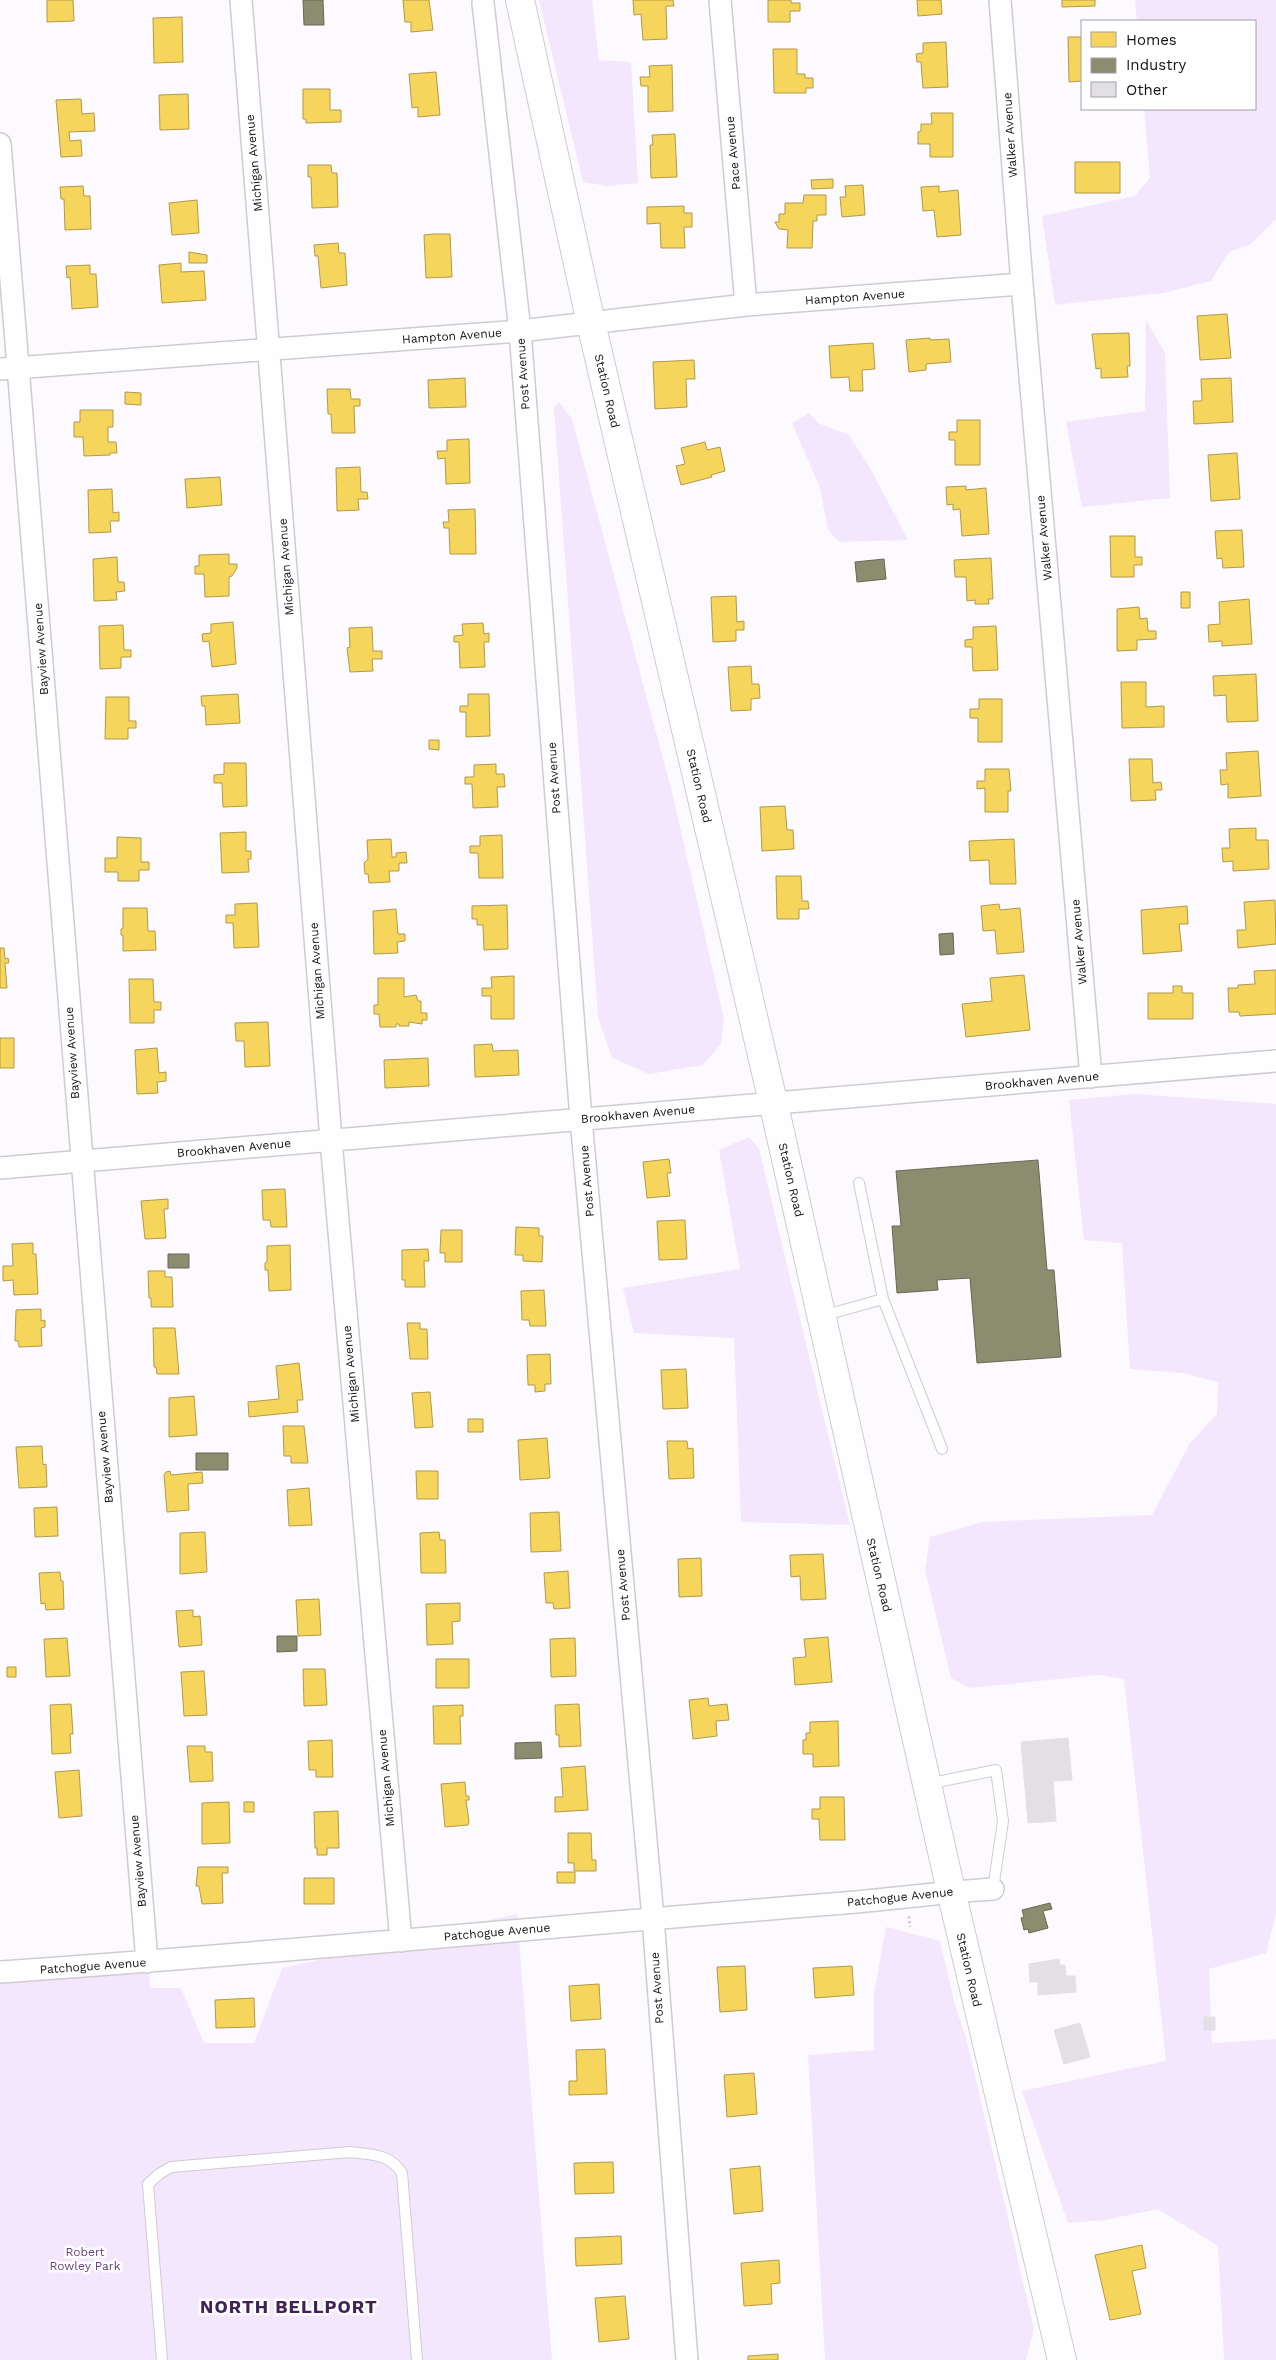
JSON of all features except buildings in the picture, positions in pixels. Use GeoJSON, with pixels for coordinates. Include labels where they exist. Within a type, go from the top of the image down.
{"type":"FeatureCollection","features":[{"type":"Feature","properties":{"kind":"main road","name":"Station Road"},"geometry":{"type":"LineString","coordinates":[[520,0],[591,323],[773,1103],[950,1891],[1062,2360]]}},
{"type":"Feature","properties":{"kind":"street","name":"Michigan Avenue"},"geometry":{"type":"LineString","coordinates":[[241,0],[330,1140],[401,1941]]}},
{"type":"Feature","properties":{"kind":"street","name":"Pace Avenue"},"geometry":{"type":"LineString","coordinates":[[720,0],[746,305]]}},
{"type":"Feature","properties":{"kind":"street","name":"Walker Avenue"},"geometry":{"type":"LineString","coordinates":[[1000,0],[1022,284],[1091,1077]]}},
{"type":"Feature","properties":{"kind":"street","name":"Post Avenue"},"geometry":{"type":"LineString","coordinates":[[484,3],[520,331],[581,1119],[653,1918],[687,2360]]}},
{"type":"Feature","properties":{"kind":"street","name":"Bayview Avenue"},"geometry":{"type":"LineString","coordinates":[[0,144],[10,368],[81,1161],[146,1962]]}},
{"type":"Feature","properties":{"kind":"street","name":"Hampton Avenue"},"geometry":{"type":"LineString","coordinates":[[10,368],[520,331],[746,305],[1022,284]]}},
{"type":"Feature","properties":{"kind":"street","name":"Brookhaven Avenue"},"geometry":{"type":"LineString","coordinates":[[0,1168],[1276,1061]]}},
{"type":"Feature","properties":{"kind":"street","name":"Patchogue Avenue"},"geometry":{"type":"LineString","coordinates":[[0,1972],[401,1941],[653,1918],[907,1898],[950,1891],[993,1888]]}},
{"type":"Feature","properties":{"kind":"lane"},"geometry":{"type":"LineString","coordinates":[[859,1183],[883,1299],[942,1449]]}},
{"type":"Feature","properties":{"kind":"lane"},"geometry":{"type":"LineString","coordinates":[[821,1316],[883,1299]]}},
{"type":"Feature","properties":{"kind":"lane"},"geometry":{"type":"LineString","coordinates":[[927,1785],[996,1770],[1003,1821],[993,1888]]}},
{"type":"Feature","properties":{"kind":"lane"},"geometry":{"type":"LineString","coordinates":[[162,2360],[148,2184],[158,2174],[171,2167],[350,2152],[387,2159],[394,2162],[402,2173],[417,2360]]}},
{"type":"Feature","properties":{"kind":"green space"},"geometry":{"type":"Polygon","coordinates":[[[539,0],[592,0],[599,60],[631,62],[638,183],[607,186],[583,182],[539,0]]]}},
{"type":"Feature","properties":{"kind":"green space"},"geometry":{"type":"Polygon","coordinates":[[[1135,0],[1276,0],[1276,219],[1251,244],[1229,252],[1211,281],[1163,293],[1055,305],[1042,216],[1135,196],[1150,178],[1144,110],[1256,110],[1256,20],[1137,20],[1135,0]]]}},
{"type":"Feature","properties":{"kind":"green space"},"geometry":{"type":"Polygon","coordinates":[[[1146,320],[1165,353],[1170,498],[1082,507],[1066,422],[1145,411],[1146,320]]]}},
{"type":"Feature","properties":{"kind":"green space"},"geometry":{"type":"Polygon","coordinates":[[[559,402],[572,419],[672,792],[724,1019],[721,1044],[703,1065],[649,1074],[612,1058],[598,1017],[554,408],[559,402]]]}},
{"type":"Feature","properties":{"kind":"green space"},"geometry":{"type":"Polygon","coordinates":[[[809,413],[818,423],[849,435],[870,468],[908,540],[839,542],[828,530],[820,488],[792,423],[809,413]]]}},
{"type":"Feature","properties":{"kind":"green space"},"geometry":{"type":"Polygon","coordinates":[[[1135,1094],[1276,1104],[1276,1914],[1266,1953],[1209,1969],[1212,2043],[1276,2039],[1276,2360],[1224,2360],[1218,2246],[1158,2209],[1105,2220],[1068,2223],[1022,2091],[1166,2061],[1124,1679],[1099,1675],[970,1688],[951,1678],[925,1570],[930,1537],[982,1522],[1152,1515],[1190,1443],[1217,1414],[1218,1382],[1182,1373],[1130,1369],[1122,1243],[1084,1240],[1069,1100],[1135,1094]]]}},
{"type":"Feature","properties":{"kind":"green space"},"geometry":{"type":"Polygon","coordinates":[[[749,1137],[759,1149],[850,1525],[741,1522],[734,1338],[634,1333],[623,1288],[740,1269],[719,1150],[749,1137]]]}},
{"type":"Feature","properties":{"kind":"green space","name":"Robert Rowley Park"},"geometry":{"type":"Polygon","coordinates":[[[517,1914],[552,2360],[0,2360],[0,1980],[149,1969],[150,1990],[151,1988],[181,1988],[204,2043],[254,2043],[282,1968],[517,1914]]]}},
{"type":"Feature","properties":{"kind":"green space"},"geometry":{"type":"Polygon","coordinates":[[[886,1927],[940,1941],[955,2005],[966,2037],[1034,2329],[1026,2360],[825,2360],[808,2055],[874,2050],[874,1993],[886,1927]]]}},
{"type":"Feature","properties":{"kind":"district","name":"NORTH BELLPORT"},"geometry":{"type":"Point","coordinates":[289,2306]}}]}
